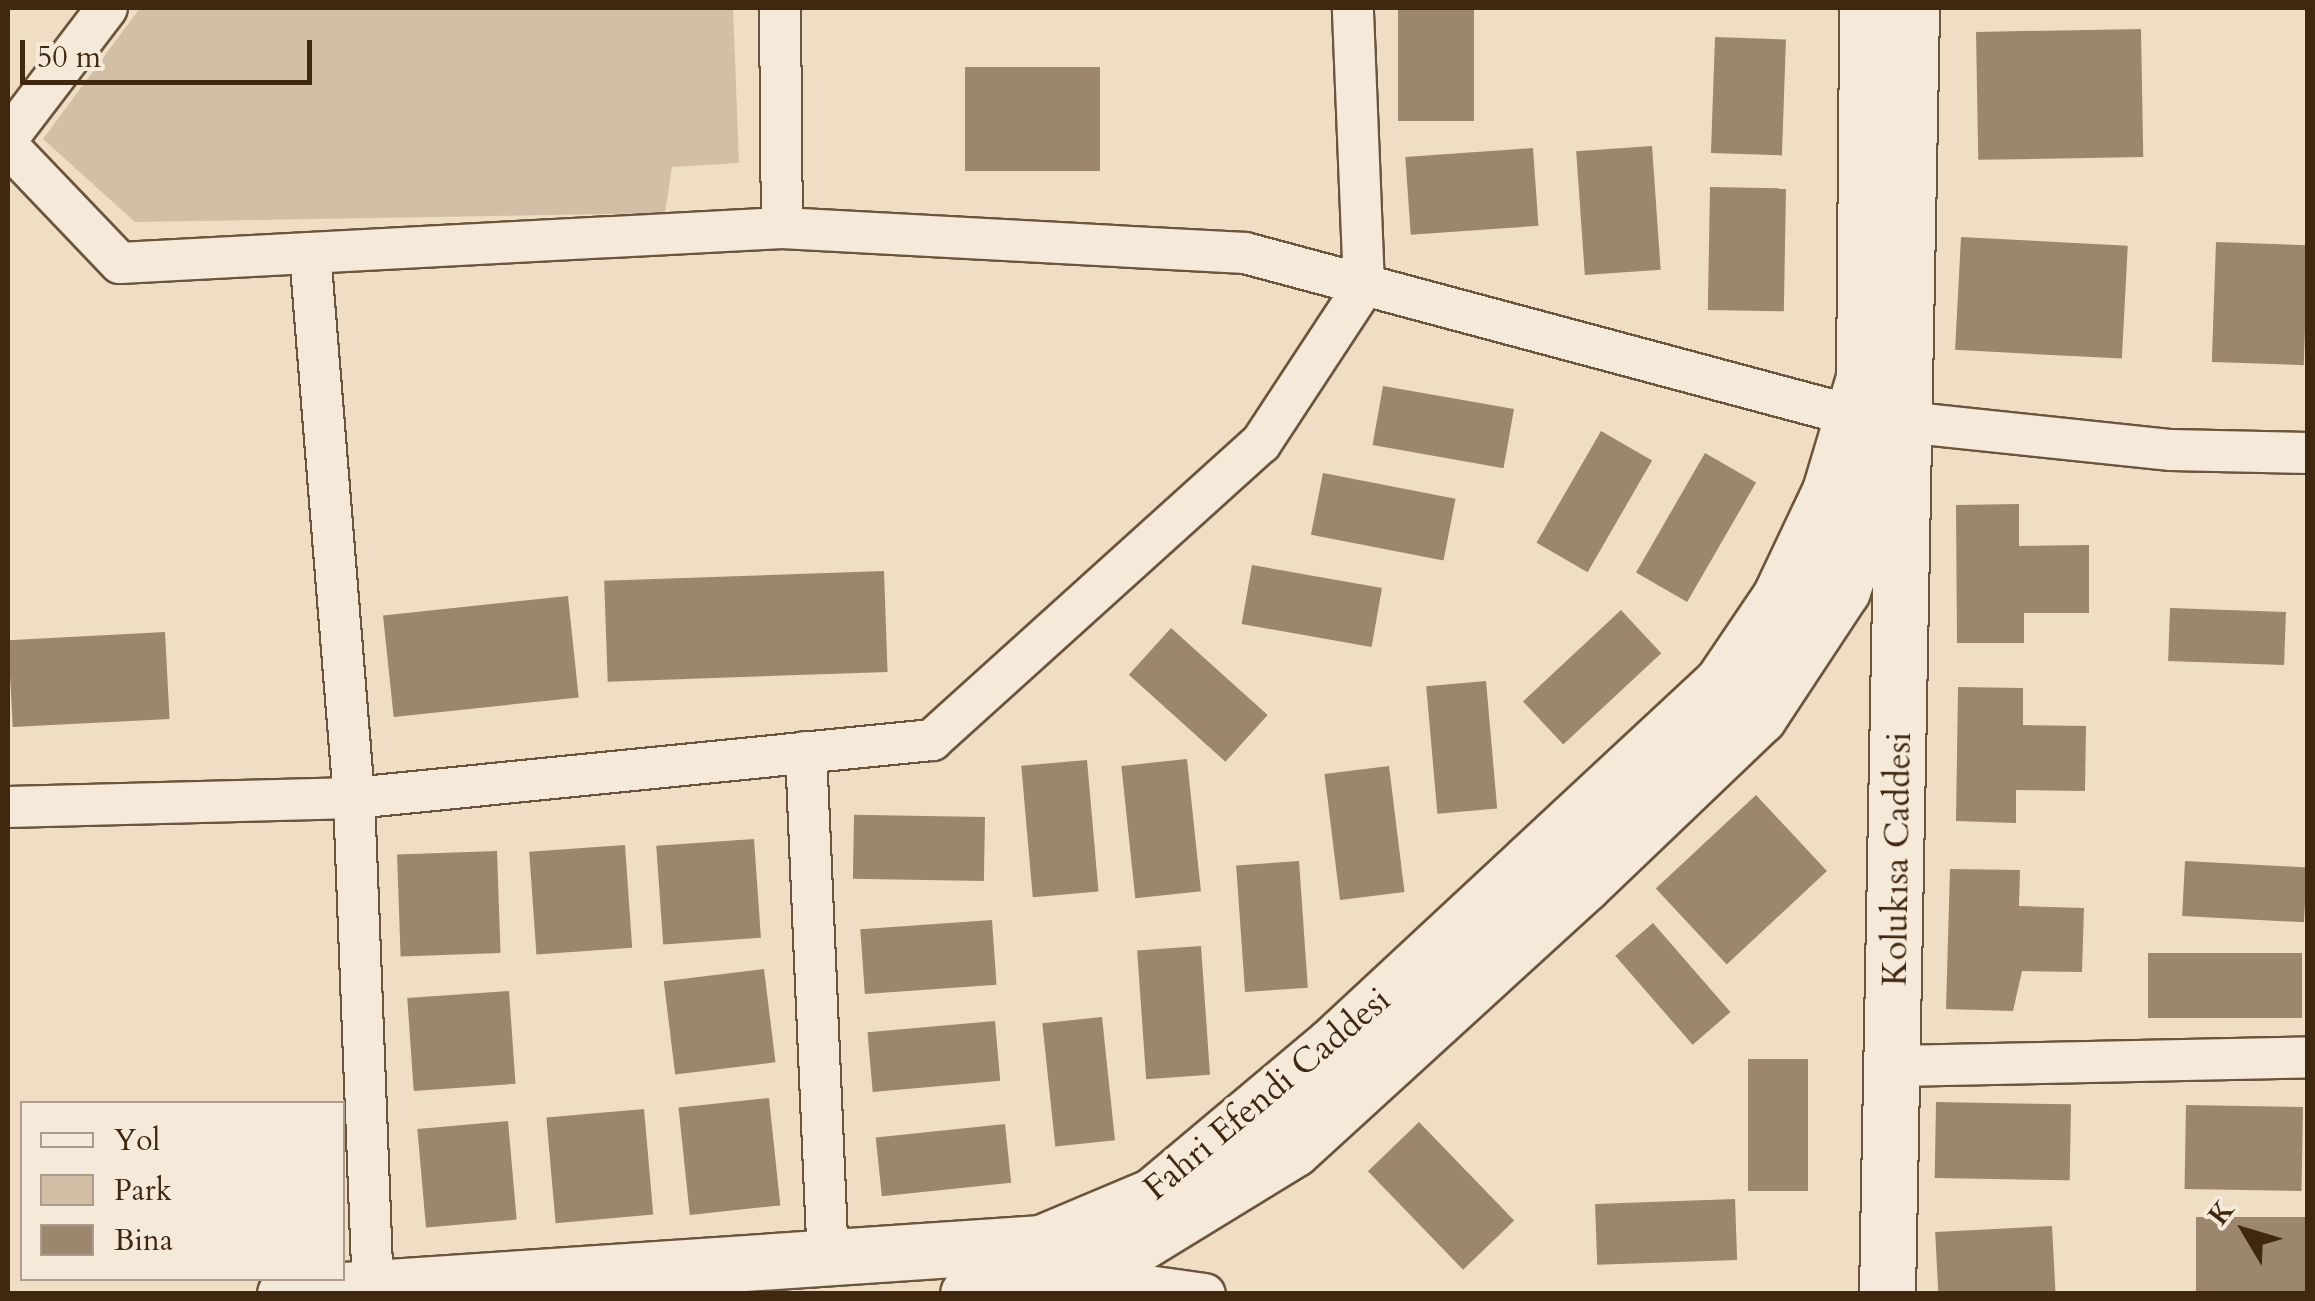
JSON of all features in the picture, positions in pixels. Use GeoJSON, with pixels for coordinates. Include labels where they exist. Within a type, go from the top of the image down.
{"type":"FeatureCollection","features":[{"type":"Feature","properties":{"kind":"street"},"geometry":{"type":"LineString","coordinates":[[8,138],[107,8]]}},
{"type":"Feature","properties":{"kind":"street"},"geometry":{"type":"LineString","coordinates":[[780,8],[782,228]]}},
{"type":"Feature","properties":{"kind":"street"},"geometry":{"type":"LineString","coordinates":[[8,807],[354,798],[932,740],[1261,444],[1364,286],[1353,8]]}},
{"type":"Feature","properties":{"kind":"street"},"geometry":{"type":"LineString","coordinates":[[1867,8],[1879,421]]}},
{"type":"Feature","properties":{"kind":"street"},"geometry":{"type":"LineString","coordinates":[[1879,421],[1911,8]]}},
{"type":"Feature","properties":{"kind":"street"},"geometry":{"type":"LineString","coordinates":[[8,146],[120,263],[782,228],[1245,253],[1879,421],[2308,453]]}},
{"type":"Feature","properties":{"kind":"street"},"geometry":{"type":"LineString","coordinates":[[310,254],[354,798],[373,1290]]}},
{"type":"Feature","properties":{"kind":"street","name":"Kolukısa Caddesi"},"geometry":{"type":"LineString","coordinates":[[1879,421],[1892,1066],[1887,1294]]}},
{"type":"Feature","properties":{"kind":"street","name":"Fahri Efendi Caddesi"},"geometry":{"type":"LineString","coordinates":[[284,1294],[828,1261],[1041,1243],[1152,1196],[1332,1046],[1722,683],[1780,596],[1879,421]]}},
{"type":"Feature","properties":{"kind":"street","name":"Fahri Efendi Caddesi"},"geometry":{"type":"LineString","coordinates":[[968,1294],[1084,1277],[1293,1149],[1758,716],[1842,590],[1879,421]]}},
{"type":"Feature","properties":{"kind":"street"},"geometry":{"type":"LineString","coordinates":[[806,752],[828,1261]]}},
{"type":"Feature","properties":{"kind":"street"},"geometry":{"type":"LineString","coordinates":[[1892,1066],[2308,1057]]}},
{"type":"Feature","properties":{"kind":"street"},"geometry":{"type":"LineString","coordinates":[[1084,1277],[1206,1294]]}},
{"type":"Feature","properties":{"kind":"green space"},"geometry":{"type":"Polygon","coordinates":[[[140,8],[733,8],[739,163],[672,167],[665,213],[135,222],[43,139],[140,8]]]}},
{"type":"Feature","properties":{"kind":"building"},"geometry":{"type":"Polygon","coordinates":[[[1398,8],[1474,8],[1474,121],[1398,121],[1398,8]]]}},
{"type":"Feature","properties":{"kind":"building"},"geometry":{"type":"Polygon","coordinates":[[[2141,29],[2143,157],[1978,160],[1976,32],[2141,29]]]}},
{"type":"Feature","properties":{"kind":"building"},"geometry":{"type":"Polygon","coordinates":[[[1715,37],[1786,39],[1782,155],[1711,153],[1715,37]]]}},
{"type":"Feature","properties":{"kind":"building"},"geometry":{"type":"Polygon","coordinates":[[[965,67],[1100,67],[1100,171],[965,171],[965,67]]]}},
{"type":"Feature","properties":{"kind":"building"},"geometry":{"type":"Polygon","coordinates":[[[1652,146],[1661,270],[1585,275],[1576,151],[1652,146]]]}},
{"type":"Feature","properties":{"kind":"building"},"geometry":{"type":"Polygon","coordinates":[[[1533,148],[1538,226],[1411,235],[1405,157],[1533,148]]]}},
{"type":"Feature","properties":{"kind":"building"},"geometry":{"type":"Polygon","coordinates":[[[1710,187],[1786,188],[1784,311],[1708,310],[1710,187]]]}},
{"type":"Feature","properties":{"kind":"building"},"geometry":{"type":"Polygon","coordinates":[[[1961,237],[2128,246],[2122,359],[1955,350],[1961,237]]]}},
{"type":"Feature","properties":{"kind":"building"},"geometry":{"type":"Polygon","coordinates":[[[2216,242],[2308,245],[2304,365],[2212,362],[2216,242]]]}},
{"type":"Feature","properties":{"kind":"building"},"geometry":{"type":"Polygon","coordinates":[[[1383,386],[1514,409],[1504,468],[1373,445],[1383,386]]]}},
{"type":"Feature","properties":{"kind":"building"},"geometry":{"type":"Polygon","coordinates":[[[1601,431],[1652,460],[1588,572],[1536,543],[1601,431]]]}},
{"type":"Feature","properties":{"kind":"building"},"geometry":{"type":"Polygon","coordinates":[[[1705,453],[1756,482],[1687,602],[1636,573],[1705,453]]]}},
{"type":"Feature","properties":{"kind":"building"},"geometry":{"type":"Polygon","coordinates":[[[1323,473],[1456,499],[1443,561],[1311,535],[1323,473]]]}},
{"type":"Feature","properties":{"kind":"building"},"geometry":{"type":"Polygon","coordinates":[[[2019,504],[2019,546],[2089,545],[2089,613],[2024,613],[2024,643],[1957,643],[1956,505],[2019,504]]]}},
{"type":"Feature","properties":{"kind":"building"},"geometry":{"type":"Polygon","coordinates":[[[1252,565],[1382,588],[1372,647],[1242,624],[1252,565]]]}},
{"type":"Feature","properties":{"kind":"building"},"geometry":{"type":"Polygon","coordinates":[[[884,571],[888,672],[608,682],[604,581],[884,571]]]}},
{"type":"Feature","properties":{"kind":"building"},"geometry":{"type":"Polygon","coordinates":[[[568,596],[579,697],[394,717],[383,615],[568,596]]]}},
{"type":"Feature","properties":{"kind":"building"},"geometry":{"type":"Polygon","coordinates":[[[2170,608],[2286,612],[2284,665],[2168,661],[2170,608]]]}},
{"type":"Feature","properties":{"kind":"building"},"geometry":{"type":"Polygon","coordinates":[[[1621,610],[1661,653],[1563,745],[1523,701],[1621,610]]]}},
{"type":"Feature","properties":{"kind":"building"},"geometry":{"type":"Polygon","coordinates":[[[1171,628],[1268,715],[1225,762],[1129,675],[1171,628]]]}},
{"type":"Feature","properties":{"kind":"building"},"geometry":{"type":"Polygon","coordinates":[[[165,632],[170,719],[13,727],[8,640],[165,632]]]}},
{"type":"Feature","properties":{"kind":"building"},"geometry":{"type":"Polygon","coordinates":[[[1486,681],[1497,809],[1437,814],[1426,686],[1486,681]]]}},
{"type":"Feature","properties":{"kind":"building"},"geometry":{"type":"Polygon","coordinates":[[[1958,687],[2023,688],[2023,725],[2086,726],[2085,791],[2016,790],[2016,823],[1956,821],[1958,687]]]}},
{"type":"Feature","properties":{"kind":"building"},"geometry":{"type":"Polygon","coordinates":[[[1187,759],[1201,891],[1135,898],[1121,766],[1187,759]]]}},
{"type":"Feature","properties":{"kind":"building"},"geometry":{"type":"Polygon","coordinates":[[[1087,760],[1099,891],[1033,897],[1021,766],[1087,760]]]}},
{"type":"Feature","properties":{"kind":"building"},"geometry":{"type":"Polygon","coordinates":[[[1389,766],[1404,892],[1340,900],[1324,774],[1389,766]]]}},
{"type":"Feature","properties":{"kind":"building"},"geometry":{"type":"Polygon","coordinates":[[[1756,795],[1827,871],[1727,964],[1656,888],[1756,795]]]}},
{"type":"Feature","properties":{"kind":"building"},"geometry":{"type":"Polygon","coordinates":[[[854,815],[985,817],[984,881],[853,879],[854,815]]]}},
{"type":"Feature","properties":{"kind":"building"},"geometry":{"type":"Polygon","coordinates":[[[754,839],[761,938],[663,945],[656,846],[754,839]]]}},
{"type":"Feature","properties":{"kind":"building"},"geometry":{"type":"Polygon","coordinates":[[[625,845],[632,948],[536,954],[529,852],[625,845]]]}},
{"type":"Feature","properties":{"kind":"building"},"geometry":{"type":"Polygon","coordinates":[[[497,851],[501,953],[401,956],[397,854],[497,851]]]}},
{"type":"Feature","properties":{"kind":"building"},"geometry":{"type":"Polygon","coordinates":[[[1299,861],[1308,988],[1245,992],[1236,865],[1299,861]]]}},
{"type":"Feature","properties":{"kind":"building"},"geometry":{"type":"Polygon","coordinates":[[[2185,861],[2307,867],[2304,922],[2182,916],[2185,861]]]}},
{"type":"Feature","properties":{"kind":"building"},"geometry":{"type":"Polygon","coordinates":[[[1950,869],[2020,870],[2019,906],[2084,908],[2082,972],[2022,971],[2013,1011],[1946,1009],[1950,869]]]}},
{"type":"Feature","properties":{"kind":"building"},"geometry":{"type":"Polygon","coordinates":[[[992,920],[997,985],[865,994],[860,929],[992,920]]]}},
{"type":"Feature","properties":{"kind":"building"},"geometry":{"type":"Polygon","coordinates":[[[1653,923],[1730,1012],[1693,1045],[1615,956],[1653,923]]]}},
{"type":"Feature","properties":{"kind":"building"},"geometry":{"type":"Polygon","coordinates":[[[1201,946],[1210,1075],[1146,1079],[1137,950],[1201,946]]]}},
{"type":"Feature","properties":{"kind":"building"},"geometry":{"type":"Polygon","coordinates":[[[2148,953],[2302,953],[2302,1018],[2148,1018],[2148,953]]]}},
{"type":"Feature","properties":{"kind":"building"},"geometry":{"type":"Polygon","coordinates":[[[764,969],[775,1062],[675,1075],[664,981],[764,969]]]}},
{"type":"Feature","properties":{"kind":"building"},"geometry":{"type":"Polygon","coordinates":[[[509,991],[515,1084],[414,1091],[407,998],[509,991]]]}},
{"type":"Feature","properties":{"kind":"building"},"geometry":{"type":"Polygon","coordinates":[[[1102,1017],[1115,1140],[1055,1147],[1042,1023],[1102,1017]]]}},
{"type":"Feature","properties":{"kind":"building"},"geometry":{"type":"Polygon","coordinates":[[[995,1021],[1000,1081],[873,1092],[867,1032],[995,1021]]]}},
{"type":"Feature","properties":{"kind":"building"},"geometry":{"type":"Polygon","coordinates":[[[1748,1059],[1808,1059],[1808,1191],[1748,1191],[1748,1059]]]}},
{"type":"Feature","properties":{"kind":"building"},"geometry":{"type":"Polygon","coordinates":[[[769,1098],[780,1205],[690,1215],[678,1108],[769,1098]]]}},
{"type":"Feature","properties":{"kind":"building"},"geometry":{"type":"Polygon","coordinates":[[[1936,1102],[2071,1104],[2070,1180],[1935,1178],[1936,1102]]]}},
{"type":"Feature","properties":{"kind":"building"},"geometry":{"type":"Polygon","coordinates":[[[2186,1105],[2303,1107],[2302,1191],[2185,1189],[2186,1105]]]}},
{"type":"Feature","properties":{"kind":"building"},"geometry":{"type":"Polygon","coordinates":[[[644,1109],[653,1215],[556,1223],[546,1118],[644,1109]]]}},
{"type":"Feature","properties":{"kind":"building"},"geometry":{"type":"Polygon","coordinates":[[[508,1121],[517,1220],[426,1228],[417,1129],[508,1121]]]}},
{"type":"Feature","properties":{"kind":"building"},"geometry":{"type":"Polygon","coordinates":[[[1419,1122],[1514,1221],[1463,1270],[1368,1171],[1419,1122]]]}},
{"type":"Feature","properties":{"kind":"building"},"geometry":{"type":"Polygon","coordinates":[[[1005,1124],[1011,1183],[882,1196],[876,1138],[1005,1124]]]}},
{"type":"Feature","properties":{"kind":"building"},"geometry":{"type":"Polygon","coordinates":[[[1735,1199],[1737,1260],[1597,1265],[1595,1204],[1735,1199]]]}},
{"type":"Feature","properties":{"kind":"building"},"geometry":{"type":"Polygon","coordinates":[[[2196,1217],[2308,1217],[2308,1294],[2196,1294],[2196,1217]]]}},
{"type":"Feature","properties":{"kind":"building"},"geometry":{"type":"Polygon","coordinates":[[[2052,1226],[2056,1294],[1938,1294],[1935,1232],[2052,1226]]]}}]}
